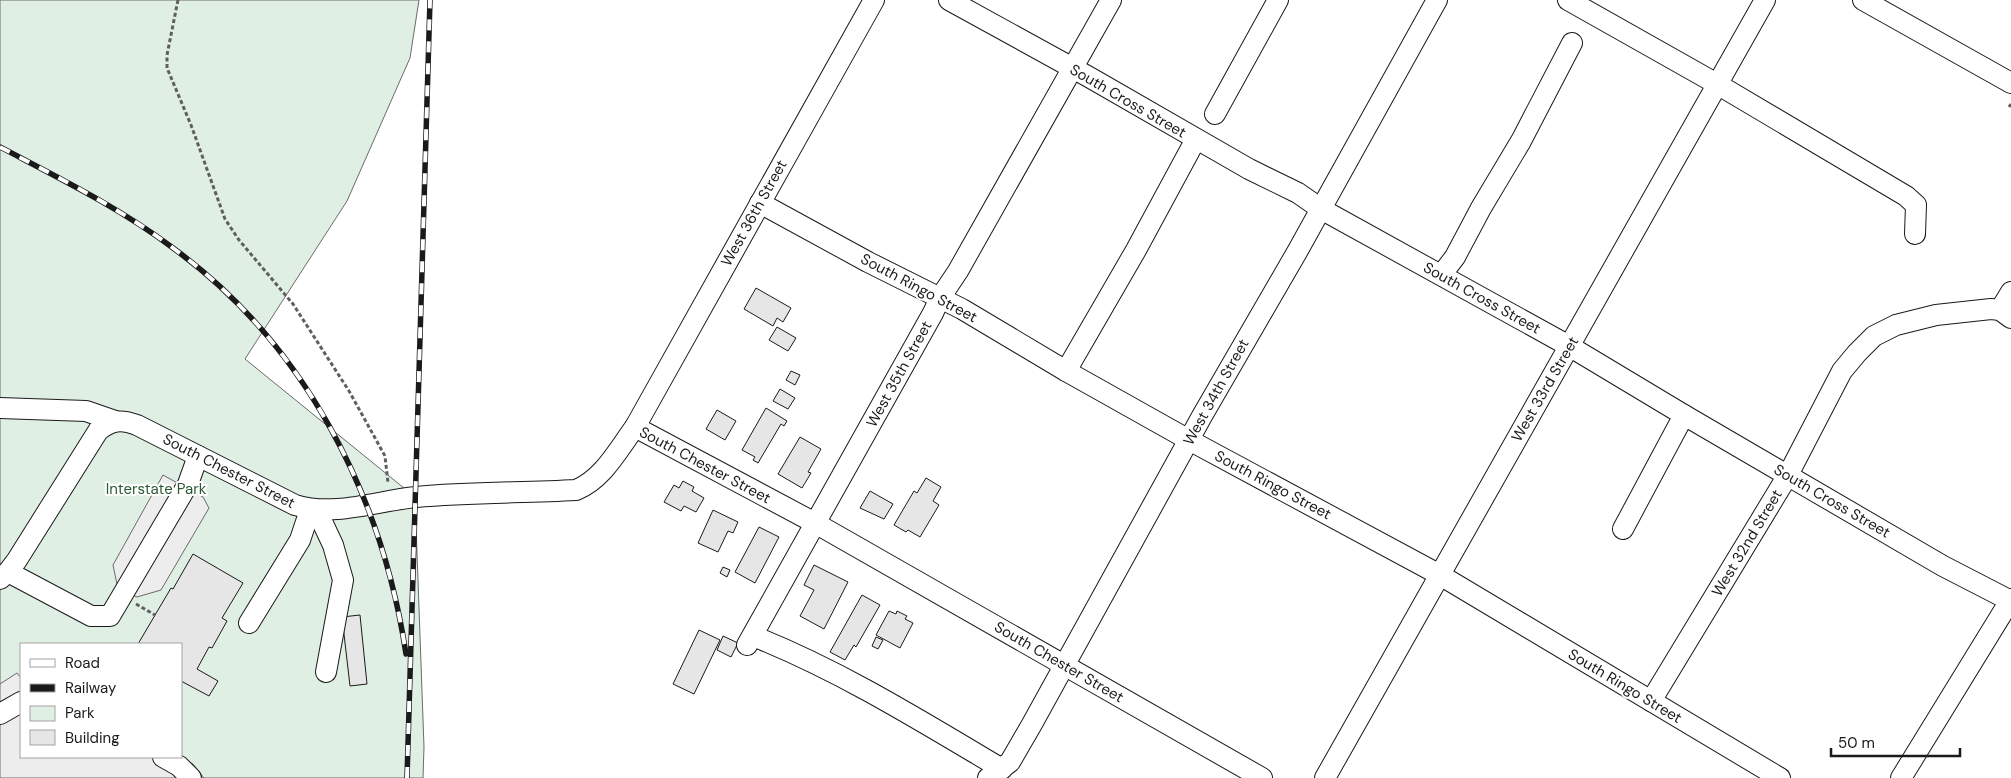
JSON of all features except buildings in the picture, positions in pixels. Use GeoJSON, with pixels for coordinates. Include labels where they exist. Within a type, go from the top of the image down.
{"type":"FeatureCollection","features":[{"type":"Feature","properties":{"kind":"street","name":"West 36th Street"},"geometry":{"type":"LineString","coordinates":[[635,428],[874,0]]}},
{"type":"Feature","properties":{"kind":"street","name":"South Cross Street"},"geometry":{"type":"LineString","coordinates":[[950,0],[1089,77],[1249,170],[1298,193],[1321,209],[1442,274],[1569,346],[1943,566],[2011,600]]}},
{"type":"Feature","properties":{"kind":"street","name":"West 35th Street"},"geometry":{"type":"LineString","coordinates":[[995,773],[865,688],[783,648],[750,641],[940,298],[958,271],[1111,0]]}},
{"type":"Feature","properties":{"kind":"street"},"geometry":{"type":"LineString","coordinates":[[1215,114],[1278,0]]}},
{"type":"Feature","properties":{"kind":"street","name":"West 34th Street"},"geometry":{"type":"LineString","coordinates":[[995,773],[1010,762],[1438,0]]}},
{"type":"Feature","properties":{"kind":"street"},"geometry":{"type":"LineString","coordinates":[[1568,0],[1717,84],[1906,196],[1916,205],[1915,234]]}},
{"type":"Feature","properties":{"kind":"street","name":"West 33rd Street"},"geometry":{"type":"LineString","coordinates":[[1325,778],[1765,0]]}},
{"type":"Feature","properties":{"kind":"street"},"geometry":{"type":"LineString","coordinates":[[1863,0],[2011,83]]}},
{"type":"Feature","properties":{"kind":"street"},"geometry":{"type":"LineString","coordinates":[[1442,274],[1455,257],[1521,141],[1572,43]]}},
{"type":"Feature","properties":{"kind":"street"},"geometry":{"type":"LineString","coordinates":[[1066,371],[1136,250],[1196,140]]}},
{"type":"Feature","properties":{"kind":"street","name":"South Ringo Street"},"geometry":{"type":"LineString","coordinates":[[760,203],[868,262],[940,298],[1190,440],[1440,575],[1780,778]]}},
{"type":"Feature","properties":{"kind":"street","name":"West 32nd Street"},"geometry":{"type":"LineString","coordinates":[[1651,701],[1788,475],[1842,371],[1856,353],[1874,336],[1896,325],[1936,314],[1991,309],[2006,314],[2011,292]]}},
{"type":"Feature","properties":{"kind":"street","name":"South Chester Street"},"geometry":{"type":"LineString","coordinates":[[0,408],[86,411],[115,421],[125,421],[137,425],[295,506],[326,511],[416,497],[576,490],[587,486],[597,479],[635,428],[815,524],[1262,778]]}},
{"type":"Feature","properties":{"kind":"street"},"geometry":{"type":"LineString","coordinates":[[1623,529],[1684,415]]}},
{"type":"Feature","properties":{"kind":"street"},"geometry":{"type":"LineString","coordinates":[[115,421],[105,424],[98,431],[4,576],[91,616],[110,616],[188,484],[198,456]]}},
{"type":"Feature","properties":{"kind":"street"},"geometry":{"type":"LineString","coordinates":[[249,623],[300,540],[314,510]]}},
{"type":"Feature","properties":{"kind":"street"},"geometry":{"type":"LineString","coordinates":[[314,510],[333,545],[343,580],[326,672]]}},
{"type":"Feature","properties":{"kind":"street"},"geometry":{"type":"LineString","coordinates":[[1902,778],[2011,600]]}},
{"type":"Feature","properties":{"kind":"street"},"geometry":{"type":"LineString","coordinates":[[0,714],[20,703]]}},
{"type":"Feature","properties":{"kind":"street"},"geometry":{"type":"LineString","coordinates":[[165,758],[179,766],[191,778]]}},
{"type":"Feature","properties":{"kind":"path"},"geometry":{"type":"LineString","coordinates":[[178,0],[167,55],[167,68],[192,125],[225,219],[239,240],[293,304],[349,391],[385,456],[388,478],[388,501]]}},
{"type":"Feature","properties":{"kind":"green space","name":"Interstate Park"},"geometry":{"type":"Polygon","coordinates":[[[0,0],[419,0],[410,58],[347,201],[245,359],[415,497],[424,747],[423,778],[0,778],[0,0]]]}},
{"type":"Feature","properties":{"kind":"shaded area"},"geometry":{"type":"Polygon","coordinates":[[[163,475],[203,497],[209,508],[161,590],[137,597],[118,589],[113,565],[163,475]]]}},
{"type":"Feature","properties":{"kind":"shaded area"},"geometry":{"type":"Polygon","coordinates":[[[17,673],[20,677],[20,758],[182,758],[193,764],[204,778],[0,778],[0,684],[17,673]]]}},
{"type":"Feature","properties":{"kind":"railway"},"geometry":{"type":"LineString","coordinates":[[407,778],[430,0]]}},
{"type":"Feature","properties":{"kind":"railway"},"geometry":{"type":"LineString","coordinates":[[0,147],[89,194],[153,233],[220,286],[262,330],[298,377],[330,427],[357,481],[378,537],[395,595],[406,654]]}}]}
